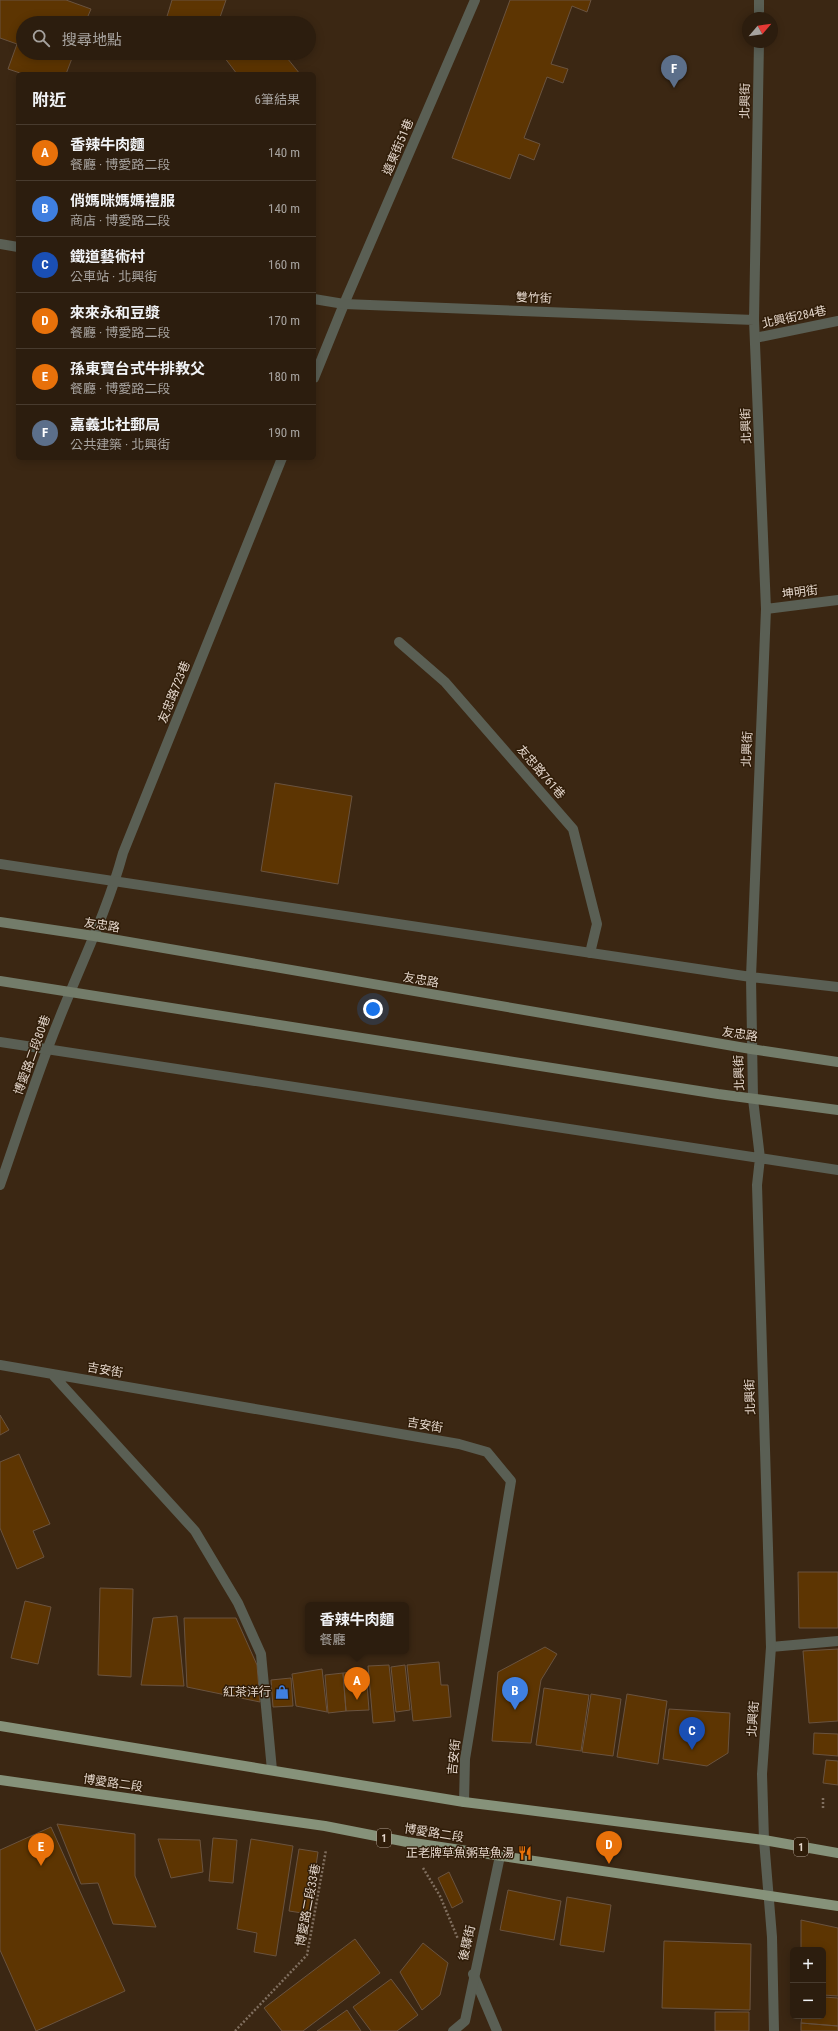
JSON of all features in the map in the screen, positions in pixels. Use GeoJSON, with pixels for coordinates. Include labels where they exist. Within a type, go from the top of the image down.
{"type":"FeatureCollection","features":[{"type":"Feature","properties":{"kind":"main road","name":"1"},"geometry":{"type":"LineString","coordinates":[[0,1726],[464,1802],[764,1840],[838,1853]]}},
{"type":"Feature","properties":{"kind":"main road","name":"博愛路二段"},"geometry":{"type":"LineString","coordinates":[[0,1780],[325,1826],[407,1842],[769,1897]]}},
{"type":"Feature","properties":{"kind":"main road","name":"1"},"geometry":{"type":"LineString","coordinates":[[769,1897],[838,1906]]}},
{"type":"Feature","properties":{"kind":"street","name":"遠東街51巷"},"geometry":{"type":"LineString","coordinates":[[344,304],[475,0]]}},
{"type":"Feature","properties":{"kind":"street"},"geometry":{"type":"LineString","coordinates":[[759,0],[759,12]]}},
{"type":"Feature","properties":{"kind":"street","name":"北興街"},"geometry":{"type":"LineString","coordinates":[[759,48],[754,320],[766,609],[751,977],[751,1050],[753,1099],[760,1158],[757,1185],[771,1647],[762,1774],[764,1840],[772,1937],[774,2031]]}},
{"type":"Feature","properties":{"kind":"street"},"geometry":{"type":"LineString","coordinates":[[0,244],[16,247]]}},
{"type":"Feature","properties":{"kind":"street","name":"雙竹街"},"geometry":{"type":"LineString","coordinates":[[316,299],[344,304],[754,320]]}},
{"type":"Feature","properties":{"kind":"street"},"geometry":{"type":"LineString","coordinates":[[316,373],[344,304]]}},
{"type":"Feature","properties":{"kind":"street","name":"北興街284巷"},"geometry":{"type":"LineString","coordinates":[[755,338],[838,321]]}},
{"type":"Feature","properties":{"kind":"street","name":"友忠路723巷"},"geometry":{"type":"LineString","coordinates":[[94,936],[115,882],[123,853],[281,460]]}},
{"type":"Feature","properties":{"kind":"street","name":"坤明街"},"geometry":{"type":"LineString","coordinates":[[766,609],[838,600]]}},
{"type":"Feature","properties":{"kind":"street","name":"友忠路761巷"},"geometry":{"type":"LineString","coordinates":[[398,642],[445,682],[573,829],[597,924],[590,952]]}},
{"type":"Feature","properties":{"kind":"street"},"geometry":{"type":"LineString","coordinates":[[0,864],[751,977],[838,987]]}},
{"type":"Feature","properties":{"kind":"street","name":"友忠路"},"geometry":{"type":"LineString","coordinates":[[0,922],[94,936],[751,1050],[838,1062]]}},
{"type":"Feature","properties":{"kind":"street","name":"博愛路二段80巷"},"geometry":{"type":"LineString","coordinates":[[0,1185],[47,1049],[94,936]]}},
{"type":"Feature","properties":{"kind":"street"},"geometry":{"type":"LineString","coordinates":[[0,981],[753,1099],[838,1110]]}},
{"type":"Feature","properties":{"kind":"street"},"geometry":{"type":"LineString","coordinates":[[0,1042],[838,1170]]}},
{"type":"Feature","properties":{"kind":"street","name":"吉安街"},"geometry":{"type":"LineString","coordinates":[[0,1365],[459,1444],[487,1452],[511,1481],[465,1759],[464,1802]]}},
{"type":"Feature","properties":{"kind":"street"},"geometry":{"type":"LineString","coordinates":[[52,1374],[194,1531],[238,1603],[261,1654],[272,1770]]}},
{"type":"Feature","properties":{"kind":"street"},"geometry":{"type":"LineString","coordinates":[[771,1647],[838,1641]]}},
{"type":"Feature","properties":{"kind":"street","name":"後驛街"},"geometry":{"type":"LineString","coordinates":[[452,2031],[465,2021],[473,1974],[500,1856]]}},
{"type":"Feature","properties":{"kind":"street"},"geometry":{"type":"LineString","coordinates":[[473,1974],[497,2031]]}},
{"type":"Feature","properties":{"kind":"path"},"geometry":{"type":"LineString","coordinates":[[823,1798],[823,1808]]}},
{"type":"Feature","properties":{"kind":"path","name":"博愛路二段33巷"},"geometry":{"type":"LineString","coordinates":[[235,2031],[307,1955],[327,1853],[325,1826]]}},
{"type":"Feature","properties":{"kind":"path"},"geometry":{"type":"LineString","coordinates":[[407,1842],[440,1896],[473,1974]]}},
{"type":"Feature","properties":{"kind":"building"},"geometry":{"type":"Polygon","coordinates":[[[0,0],[66,0],[91,9],[88,16],[16,16],[16,44],[0,38],[0,0]]]}},
{"type":"Feature","properties":{"kind":"building"},"geometry":{"type":"Polygon","coordinates":[[[172,0],[226,0],[220,16],[167,16],[172,0]]]}},
{"type":"Feature","properties":{"kind":"building"},"geometry":{"type":"Polygon","coordinates":[[[510,0],[591,0],[587,12],[572,6],[551,64],[568,69],[563,83],[547,77],[524,138],[540,144],[534,160],[519,154],[510,179],[452,158],[510,0]]]}},
{"type":"Feature","properties":{"kind":"building"},"geometry":{"type":"Polygon","coordinates":[[[16,47],[16,60],[71,60],[67,72],[17,72],[8,69],[16,47]]]}},
{"type":"Feature","properties":{"kind":"building"},"geometry":{"type":"Polygon","coordinates":[[[226,60],[289,60],[298,72],[235,72],[226,60]]]}},
{"type":"Feature","properties":{"kind":"building"},"geometry":{"type":"Polygon","coordinates":[[[275,783],[352,796],[338,884],[261,871],[275,783]]]}},
{"type":"Feature","properties":{"kind":"building"},"geometry":{"type":"Polygon","coordinates":[[[0,1415],[9,1430],[0,1435],[0,1415]]]}},
{"type":"Feature","properties":{"kind":"building"},"geometry":{"type":"Polygon","coordinates":[[[19,1454],[50,1524],[33,1531],[44,1557],[17,1569],[0,1528],[0,1462],[19,1454]]]}},
{"type":"Feature","properties":{"kind":"building"},"geometry":{"type":"Polygon","coordinates":[[[798,1572],[838,1572],[838,1628],[799,1628],[798,1572]]]}},
{"type":"Feature","properties":{"kind":"building"},"geometry":{"type":"Polygon","coordinates":[[[100,1588],[133,1589],[131,1677],[98,1675],[100,1588]]]}},
{"type":"Feature","properties":{"kind":"building"},"geometry":{"type":"Polygon","coordinates":[[[25,1601],[51,1607],[38,1664],[11,1658],[25,1601]]]}},
{"type":"Feature","properties":{"kind":"building"},"geometry":{"type":"Polygon","coordinates":[[[177,1616],[184,1686],[141,1685],[153,1618],[177,1616]]]}},
{"type":"Feature","properties":{"kind":"building"},"geometry":{"type":"Polygon","coordinates":[[[184,1618],[236,1618],[257,1665],[260,1702],[187,1687],[184,1618]]]}},
{"type":"Feature","properties":{"kind":"building"},"geometry":{"type":"Polygon","coordinates":[[[545,1647],[557,1654],[541,1680],[531,1743],[492,1741],[498,1672],[545,1647]]]}},
{"type":"Feature","properties":{"kind":"building"},"geometry":{"type":"Polygon","coordinates":[[[838,1649],[838,1721],[809,1723],[803,1651],[838,1649]]]}},
{"type":"Feature","properties":{"kind":"building"},"geometry":{"type":"Polygon","coordinates":[[[439,1662],[441,1685],[448,1685],[451,1717],[413,1721],[407,1665],[439,1662]]]}},
{"type":"Feature","properties":{"kind":"building"},"geometry":{"type":"Polygon","coordinates":[[[389,1665],[395,1721],[373,1723],[368,1666],[389,1665]]]}},
{"type":"Feature","properties":{"kind":"building"},"geometry":{"type":"Polygon","coordinates":[[[405,1665],[410,1710],[396,1712],[391,1667],[405,1665]]]}},
{"type":"Feature","properties":{"kind":"building"},"geometry":{"type":"Polygon","coordinates":[[[322,1669],[327,1712],[296,1706],[292,1674],[322,1669]]]}},
{"type":"Feature","properties":{"kind":"building"},"geometry":{"type":"Polygon","coordinates":[[[366,1671],[369,1710],[346,1711],[343,1673],[366,1671]]]}},
{"type":"Feature","properties":{"kind":"building"},"geometry":{"type":"Polygon","coordinates":[[[343,1673],[346,1711],[328,1713],[325,1675],[343,1673]]]}},
{"type":"Feature","properties":{"kind":"building"},"geometry":{"type":"Polygon","coordinates":[[[291,1678],[293,1706],[273,1707],[271,1680],[291,1678]]]}},
{"type":"Feature","properties":{"kind":"building"},"geometry":{"type":"Polygon","coordinates":[[[544,1688],[589,1695],[581,1751],[536,1745],[544,1688]]]}},
{"type":"Feature","properties":{"kind":"building"},"geometry":{"type":"Polygon","coordinates":[[[591,1694],[621,1699],[613,1756],[582,1752],[591,1694]]]}},
{"type":"Feature","properties":{"kind":"building"},"geometry":{"type":"Polygon","coordinates":[[[627,1694],[667,1701],[658,1764],[617,1757],[627,1694]]]}},
{"type":"Feature","properties":{"kind":"building"},"geometry":{"type":"Polygon","coordinates":[[[669,1709],[730,1713],[728,1753],[707,1766],[663,1759],[669,1709]]]}},
{"type":"Feature","properties":{"kind":"building"},"geometry":{"type":"Polygon","coordinates":[[[814,1733],[838,1734],[838,1756],[813,1754],[814,1733]]]}},
{"type":"Feature","properties":{"kind":"building"},"geometry":{"type":"Polygon","coordinates":[[[826,1760],[838,1761],[838,1785],[823,1783],[826,1760]]]}},
{"type":"Feature","properties":{"kind":"building"},"geometry":{"type":"Polygon","coordinates":[[[57,1824],[135,1834],[135,1876],[156,1927],[113,1924],[98,1883],[81,1884],[57,1824]]]}},
{"type":"Feature","properties":{"kind":"building"},"geometry":{"type":"Polygon","coordinates":[[[51,1827],[125,1991],[36,2031],[0,1950],[0,1850],[51,1827]]]}},
{"type":"Feature","properties":{"kind":"building"},"geometry":{"type":"Polygon","coordinates":[[[213,1838],[237,1840],[233,1883],[209,1881],[213,1838]]]}},
{"type":"Feature","properties":{"kind":"building"},"geometry":{"type":"Polygon","coordinates":[[[158,1839],[200,1840],[203,1872],[171,1878],[158,1839]]]}},
{"type":"Feature","properties":{"kind":"building"},"geometry":{"type":"Polygon","coordinates":[[[251,1839],[293,1846],[276,1956],[254,1952],[257,1933],[237,1929],[251,1839]]]}},
{"type":"Feature","properties":{"kind":"building"},"geometry":{"type":"Polygon","coordinates":[[[299,1849],[318,1852],[309,1914],[289,1911],[299,1849]]]}},
{"type":"Feature","properties":{"kind":"building"},"geometry":{"type":"Polygon","coordinates":[[[449,1872],[463,1902],[452,1908],[438,1878],[449,1872]]]}},
{"type":"Feature","properties":{"kind":"building"},"geometry":{"type":"Polygon","coordinates":[[[508,1890],[561,1901],[554,1940],[500,1930],[508,1890]]]}},
{"type":"Feature","properties":{"kind":"building"},"geometry":{"type":"Polygon","coordinates":[[[567,1897],[611,1905],[604,1952],[560,1945],[567,1897]]]}},
{"type":"Feature","properties":{"kind":"building"},"geometry":{"type":"Polygon","coordinates":[[[801,1920],[838,1928],[838,1996],[826,1995],[826,1947],[801,1947],[801,1920]]]}},
{"type":"Feature","properties":{"kind":"building"},"geometry":{"type":"Polygon","coordinates":[[[355,1939],[380,1973],[303,2031],[282,2031],[264,2008],[355,1939]]]}},
{"type":"Feature","properties":{"kind":"building"},"geometry":{"type":"Polygon","coordinates":[[[664,1941],[751,1944],[750,2010],[662,2008],[664,1941]]]}},
{"type":"Feature","properties":{"kind":"building"},"geometry":{"type":"Polygon","coordinates":[[[423,1943],[448,1963],[440,1995],[422,2010],[400,1972],[423,1943]]]}},
{"type":"Feature","properties":{"kind":"building"},"geometry":{"type":"Polygon","coordinates":[[[391,1979],[418,2015],[397,2031],[371,2031],[353,2007],[391,1979]]]}},
{"type":"Feature","properties":{"kind":"building"},"geometry":{"type":"Polygon","coordinates":[[[826,1997],[838,1998],[838,2026],[801,2023],[802,2019],[826,2019],[826,1997]]]}},
{"type":"Feature","properties":{"kind":"building"},"geometry":{"type":"Polygon","coordinates":[[[347,2010],[361,2031],[317,2031],[347,2010]]]}},
{"type":"Feature","properties":{"kind":"building"},"geometry":{"type":"Polygon","coordinates":[[[715,2012],[749,2012],[749,2031],[715,2031],[715,2012]]]}},
{"type":"Feature","properties":{"kind":"building"},"geometry":{"type":"Polygon","coordinates":[[[801,2023],[838,2026],[838,2031],[801,2031],[801,2023]]]}},
{"type":"Feature","properties":{"kind":"place","name":"嘉義北社郵局"},"geometry":{"type":"Point","coordinates":[674,88]}},
{"type":"Feature","properties":{"kind":"place","name":"紅茶洋行"},"geometry":{"type":"Point","coordinates":[282,1692]}},
{"type":"Feature","properties":{"kind":"place","name":"香辣牛肉麵"},"geometry":{"type":"Point","coordinates":[357,1700]}},
{"type":"Feature","properties":{"kind":"place","name":"俏媽咪媽媽禮服"},"geometry":{"type":"Point","coordinates":[515,1710]}},
{"type":"Feature","properties":{"kind":"place","name":"鐵道藝術村"},"geometry":{"type":"Point","coordinates":[692,1750]}},
{"type":"Feature","properties":{"kind":"place","name":"正老牌草魚粥草魚湯"},"geometry":{"type":"Point","coordinates":[525,1853]}},
{"type":"Feature","properties":{"kind":"place","name":"來來永和豆漿"},"geometry":{"type":"Point","coordinates":[609,1864]}},
{"type":"Feature","properties":{"kind":"place","name":"孫東寶台式牛排教父"},"geometry":{"type":"Point","coordinates":[41,1866]}}]}
